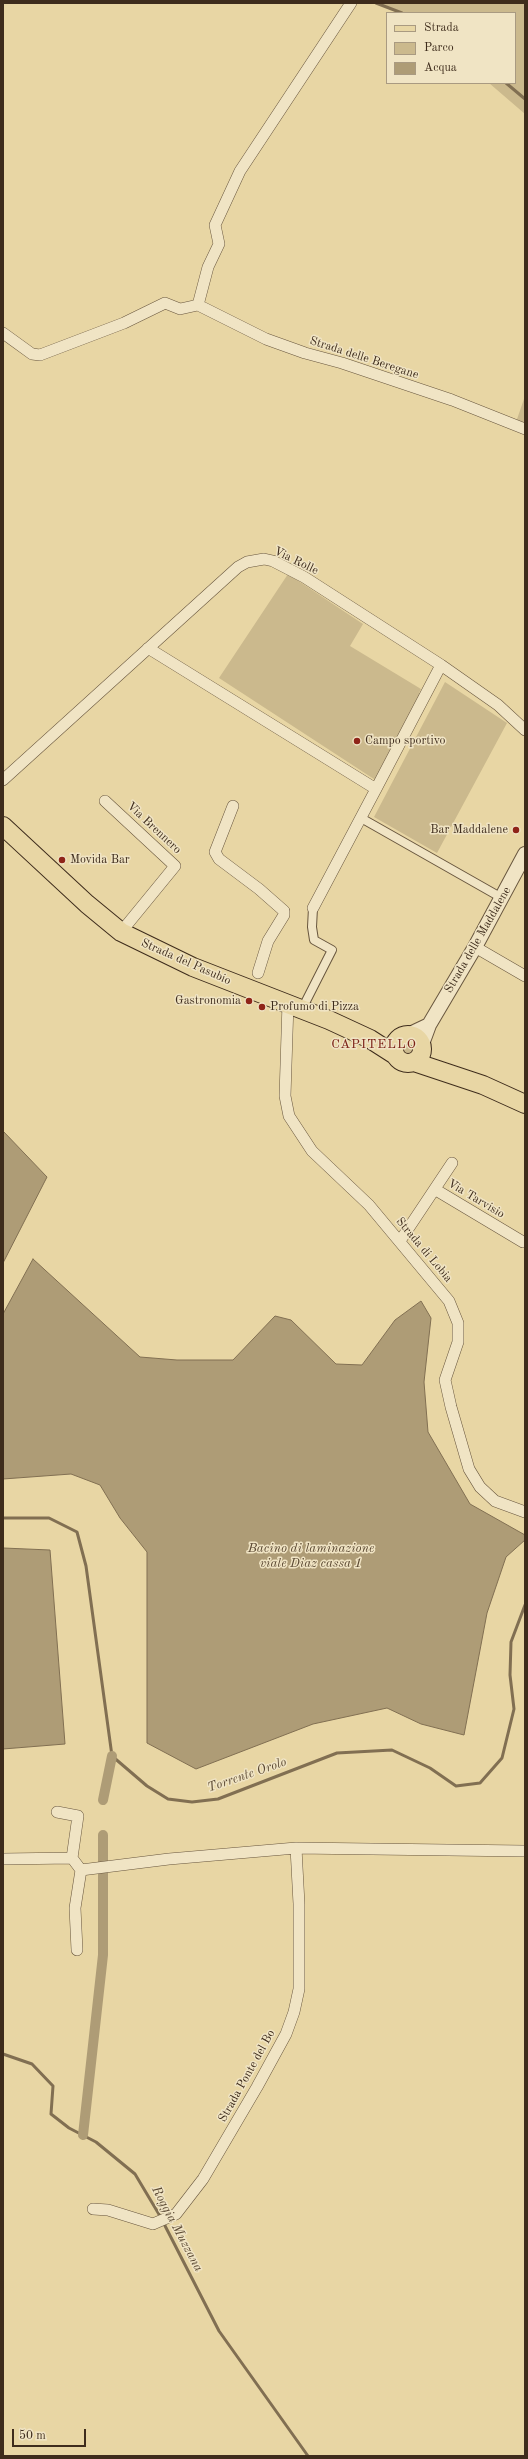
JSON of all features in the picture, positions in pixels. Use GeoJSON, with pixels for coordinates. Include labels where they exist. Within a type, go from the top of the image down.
{"type":"FeatureCollection","features":[{"type":"Feature","properties":{"kind":"main road","name":"Strada del Pasubio"},"geometry":{"type":"LineString","coordinates":[[3,826],[87,904],[121,932],[156,951],[254,981],[295,1006],[370,1039],[395,1055],[394,1044],[414,1045]]}},
{"type":"Feature","properties":{"kind":"main road"},"geometry":{"type":"LineString","coordinates":[[329,1020],[414,1045],[440,1062],[483,1085],[525,1104]]}},
{"type":"Feature","properties":{"kind":"street"},"geometry":{"type":"LineString","coordinates":[[3,333],[32,354],[40,355],[124,322],[165,303],[180,309],[198,305],[208,267],[219,244],[215,226],[240,171],[351,3]]}},
{"type":"Feature","properties":{"kind":"street","name":"Strada delle Beregane"},"geometry":{"type":"LineString","coordinates":[[198,305],[266,339],[452,400],[525,429]]}},
{"type":"Feature","properties":{"kind":"street","name":"Via Rolle"},"geometry":{"type":"LineString","coordinates":[[5,778],[238,567],[247,562],[264,559],[273,561],[304,577],[442,665],[498,705],[525,730]]}},
{"type":"Feature","properties":{"kind":"street"},"geometry":{"type":"LineString","coordinates":[[148,648],[376,789]]}},
{"type":"Feature","properties":{"kind":"street"},"geometry":{"type":"LineString","coordinates":[[295,1006],[332,950],[314,940],[312,927],[313,908],[442,665]]}},
{"type":"Feature","properties":{"kind":"street","name":"Via Brennero"},"geometry":{"type":"LineString","coordinates":[[105,801],[175,866],[121,932]]}},
{"type":"Feature","properties":{"kind":"street"},"geometry":{"type":"LineString","coordinates":[[233,806],[215,852],[219,858],[259,889],[284,911],[284,915],[268,941],[254,981]]}},
{"type":"Feature","properties":{"kind":"street"},"geometry":{"type":"LineString","coordinates":[[361,818],[502,898]]}},
{"type":"Feature","properties":{"kind":"street","name":"Strada delle Maddalene"},"geometry":{"type":"LineString","coordinates":[[414,1045],[429,1025],[475,947],[525,854]]}},
{"type":"Feature","properties":{"kind":"street"},"geometry":{"type":"LineString","coordinates":[[475,947],[525,976]]}},
{"type":"Feature","properties":{"kind":"street","name":"Strada di Lobia"},"geometry":{"type":"LineString","coordinates":[[295,1006],[285,1096],[289,1116],[312,1151],[369,1205],[449,1301],[458,1323],[458,1342],[445,1380],[451,1406],[470,1469],[480,1487],[495,1501],[525,1512]]}},
{"type":"Feature","properties":{"kind":"street","name":"Via Tarvisio"},"geometry":{"type":"LineString","coordinates":[[400,1241],[436,1190],[452,1163]]}},
{"type":"Feature","properties":{"kind":"street","name":"Via Tarvisio"},"geometry":{"type":"LineString","coordinates":[[436,1190],[523,1242]]}},
{"type":"Feature","properties":{"kind":"street"},"geometry":{"type":"LineString","coordinates":[[57,1812],[78,1816],[72,1858],[81,1870],[75,1908],[77,1950]]}},
{"type":"Feature","properties":{"kind":"street"},"geometry":{"type":"LineString","coordinates":[[81,1870],[169,1859],[296,1848],[525,1850]]}},
{"type":"Feature","properties":{"kind":"street","name":"Strada Ponte del Bo"},"geometry":{"type":"LineString","coordinates":[[93,2209],[108,2210],[153,2224],[176,2214],[203,2179],[286,2034],[294,2012],[299,1989],[299,1904],[296,1848]]}},
{"type":"Feature","properties":{"kind":"street"},"geometry":{"type":"LineString","coordinates":[[3,1859],[72,1858]]}},
{"type":"Feature","properties":{"kind":"green space"},"geometry":{"type":"Polygon","coordinates":[[[378,3],[525,3],[525,114],[490,84],[516,84],[516,12],[397,12],[378,3]]]}},
{"type":"Feature","properties":{"kind":"green space"},"geometry":{"type":"Polygon","coordinates":[[[525,396],[525,429],[515,425],[525,396]]]}},
{"type":"Feature","properties":{"kind":"green space","name":"Campo sportivo"},"geometry":{"type":"Polygon","coordinates":[[[288,574],[363,624],[350,646],[421,689],[419,693],[424,697],[377,781],[219,678],[288,574]]]}},
{"type":"Feature","properties":{"kind":"green space"},"geometry":{"type":"Polygon","coordinates":[[[445,682],[507,723],[437,853],[374,817],[445,682]]]}},
{"type":"Feature","properties":{"kind":"green space"},"geometry":{"type":"Polygon","coordinates":[[[405,1041],[411,1041],[416,1046],[414,1055],[411,1057],[405,1057],[400,1052],[400,1046],[405,1041]]]}},
{"type":"Feature","properties":{"kind":"water"},"geometry":{"type":"Polygon","coordinates":[[[3,1131],[47,1177],[3,1263],[3,1131]]]}},
{"type":"Feature","properties":{"kind":"water","name":"Bacino di laminazione viale Diaz cassa 1"},"geometry":{"type":"Polygon","coordinates":[[[33,1259],[140,1357],[177,1360],[233,1360],[275,1316],[291,1320],[336,1364],[362,1365],[395,1320],[421,1301],[431,1318],[424,1382],[428,1432],[470,1504],[525,1535],[525,1540],[506,1557],[487,1613],[464,1735],[421,1724],[387,1708],[313,1724],[196,1769],[147,1743],[147,1552],[120,1518],[100,1485],[71,1474],[3,1479],[3,1314],[33,1259]]]}},
{"type":"Feature","properties":{"kind":"water"},"geometry":{"type":"Polygon","coordinates":[[[3,1548],[50,1550],[65,1744],[3,1749],[3,1548]]]}},
{"type":"Feature","properties":{"kind":"waterway"},"geometry":{"type":"LineString","coordinates":[[376,3],[399,12]]}},
{"type":"Feature","properties":{"kind":"waterway"},"geometry":{"type":"LineString","coordinates":[[507,84],[525,99]]}},
{"type":"Feature","properties":{"kind":"waterway","name":"Torrente Orolo"},"geometry":{"type":"LineString","coordinates":[[3,1518],[49,1518],[77,1532],[86,1566],[112,1756],[147,1786],[168,1799],[192,1802],[218,1799],[337,1753],[392,1750],[430,1768],[456,1786],[480,1783],[502,1758],[514,1709],[510,1675],[511,1642],[525,1605]]}},
{"type":"Feature","properties":{"kind":"waterway"},"geometry":{"type":"LineString","coordinates":[[103,1800],[112,1756]]}},
{"type":"Feature","properties":{"kind":"waterway"},"geometry":{"type":"LineString","coordinates":[[83,2135],[103,1955],[103,1835]]}},
{"type":"Feature","properties":{"kind":"waterway","name":"Roggia Muzzana"},"geometry":{"type":"LineString","coordinates":[[3,2054],[32,2064],[53,2086],[51,2114],[69,2128],[96,2142],[135,2174],[160,2216],[219,2331],[308,2456]]}},
{"type":"Feature","properties":{"kind":"place","name":"Campo sportivo"},"geometry":{"type":"Point","coordinates":[357,741]}},
{"type":"Feature","properties":{"kind":"place","name":"Bar Maddalene"},"geometry":{"type":"Point","coordinates":[516,830]}},
{"type":"Feature","properties":{"kind":"place","name":"Movida Bar"},"geometry":{"type":"Point","coordinates":[62,860]}},
{"type":"Feature","properties":{"kind":"place","name":"Gastronomia"},"geometry":{"type":"Point","coordinates":[249,1001]}},
{"type":"Feature","properties":{"kind":"place","name":"Profumo di Pizza"},"geometry":{"type":"Point","coordinates":[262,1007]}},
{"type":"Feature","properties":{"kind":"district","name":"CAPITELLO"},"geometry":{"type":"Point","coordinates":[374,1045]}}]}
